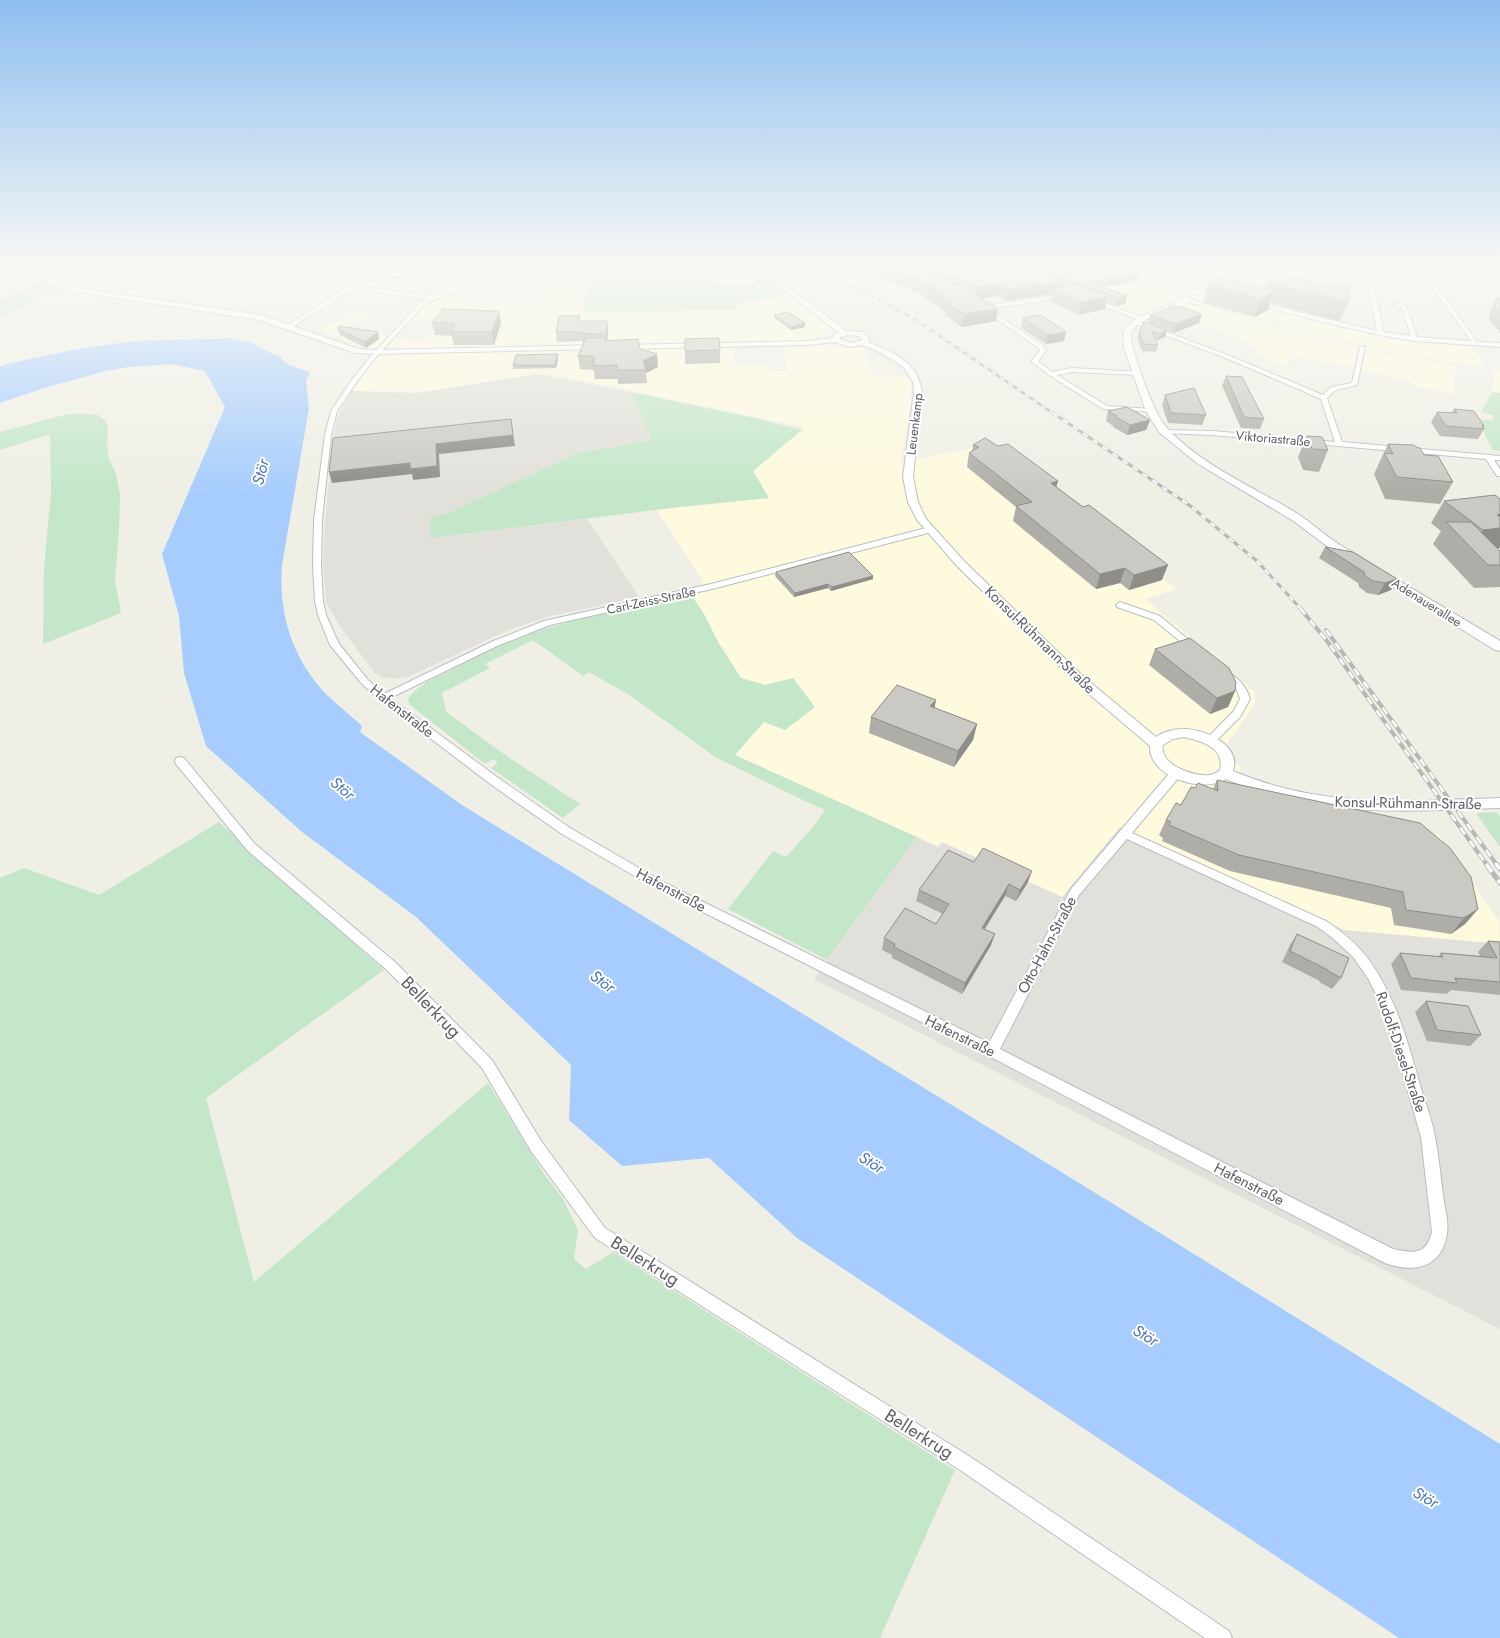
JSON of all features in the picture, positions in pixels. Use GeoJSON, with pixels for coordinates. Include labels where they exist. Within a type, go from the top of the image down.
{"type":"FeatureCollection","features":[{"type":"Feature","properties":{"kind":"main road","name":"Adenauerallee"},"geometry":{"type":"LineString","coordinates":[[1128,340],[1151,411],[1158,424],[1165,432],[1208,466],[1316,530],[1341,540],[1500,636]]}},
{"type":"Feature","properties":{"kind":"main road","name":"Adenauerallee"},"geometry":{"type":"LineString","coordinates":[[1316,530],[1331,544],[1500,647]]}},
{"type":"Feature","properties":{"kind":"street","name":"Leuenkamp"},"geometry":{"type":"LineString","coordinates":[[327,340],[358,351],[378,352],[803,343],[831,340]]}},
{"type":"Feature","properties":{"kind":"street","name":"Hafenstraße"},"geometry":{"type":"LineString","coordinates":[[389,340],[343,396],[331,419],[321,490],[317,566],[319,601],[322,615],[334,645],[352,669],[382,698],[497,784],[566,831],[699,906],[992,1051],[1391,1257]]}},
{"type":"Feature","properties":{"kind":"street","name":"Leuenkamp"},"geometry":{"type":"LineString","coordinates":[[837,340],[848,344],[863,343],[903,362],[916,377],[918,392],[908,467],[908,484],[916,508],[929,530]]}},
{"type":"Feature","properties":{"kind":"street"},"geometry":{"type":"LineString","coordinates":[[1032,340],[1042,347],[1043,350],[1034,361],[1051,374],[1101,406],[1110,409],[1151,411]]}},
{"type":"Feature","properties":{"kind":"street"},"geometry":{"type":"LineString","coordinates":[[1188,340],[1324,398]]}},
{"type":"Feature","properties":{"kind":"street"},"geometry":{"type":"LineString","coordinates":[[1436,340],[1500,345]]}},
{"type":"Feature","properties":{"kind":"street"},"geometry":{"type":"LineString","coordinates":[[1339,443],[1324,398],[1327,392],[1333,388],[1355,384],[1363,347]]}},
{"type":"Feature","properties":{"kind":"street"},"geometry":{"type":"LineString","coordinates":[[1051,374],[1072,370],[1138,373]]}},
{"type":"Feature","properties":{"kind":"street","name":"Viktoriastraße"},"geometry":{"type":"LineString","coordinates":[[1165,432],[1212,433],[1500,458]]}},
{"type":"Feature","properties":{"kind":"street"},"geometry":{"type":"LineString","coordinates":[[1488,456],[1500,474]]}},
{"type":"Feature","properties":{"kind":"street","name":"Carl-Zeiss-Straße"},"geometry":{"type":"LineString","coordinates":[[382,698],[494,644],[547,623],[719,585],[929,530]]}},
{"type":"Feature","properties":{"kind":"street","name":"Konsul-Rühmann-Straße"},"geometry":{"type":"LineString","coordinates":[[929,530],[966,569],[1080,680],[1157,745]]}},
{"type":"Feature","properties":{"kind":"street"},"geometry":{"type":"LineString","coordinates":[[1120,605],[1157,618],[1204,657]]}},
{"type":"Feature","properties":{"kind":"street"},"geometry":{"type":"LineString","coordinates":[[1211,740],[1232,719],[1245,699],[1241,690],[1220,670]]}},
{"type":"Feature","properties":{"kind":"street"},"geometry":{"type":"LineString","coordinates":[[1184,733],[1198,735],[1211,740],[1219,746],[1227,758],[1228,768],[1225,773],[1214,778],[1203,780],[1188,778],[1176,773],[1162,763],[1157,755],[1157,745],[1161,739],[1171,734],[1184,733]]}},
{"type":"Feature","properties":{"kind":"street","name":"Bellerkrug"},"geometry":{"type":"LineString","coordinates":[[180,761],[251,847],[392,967],[487,1064],[536,1146],[600,1233],[966,1464],[1222,1638]]}},
{"type":"Feature","properties":{"kind":"street","name":"Otto-Hahn-Straße"},"geometry":{"type":"LineString","coordinates":[[992,1051],[1070,899],[1176,773]]}},
{"type":"Feature","properties":{"kind":"street","name":"Konsul-Rühmann-Straße"},"geometry":{"type":"LineString","coordinates":[[1225,773],[1245,782],[1273,791],[1339,804],[1372,806],[1500,804]]}},
{"type":"Feature","properties":{"kind":"street","name":"Rudolf-Diesel-Straße"},"geometry":{"type":"LineString","coordinates":[[1125,834],[1322,924],[1350,944],[1366,964],[1387,1004],[1402,1046],[1423,1117],[1431,1155],[1440,1232],[1438,1244],[1424,1260],[1409,1260],[1391,1257]]}},
{"type":"Feature","properties":{"kind":"shaded area"},"geometry":{"type":"Polygon","coordinates":[[[347,340],[384,340],[377,347],[364,348],[347,340]]]}},
{"type":"Feature","properties":{"kind":"shaded area"},"geometry":{"type":"Polygon","coordinates":[[[393,340],[806,340],[797,342],[393,350],[389,349],[389,346],[393,340]]]}},
{"type":"Feature","properties":{"kind":"shaded area"},"geometry":{"type":"Polygon","coordinates":[[[1242,340],[1333,340],[1359,347],[1354,368],[1293,357],[1287,364],[1279,365],[1260,354],[1242,340]]]}},
{"type":"Feature","properties":{"kind":"shaded area"},"geometry":{"type":"Polygon","coordinates":[[[1342,340],[1428,340],[1472,345],[1483,363],[1481,367],[1438,361],[1376,349],[1342,340]]]}},
{"type":"Feature","properties":{"kind":"shaded area"},"geometry":{"type":"Polygon","coordinates":[[[824,344],[864,348],[872,376],[908,376],[911,380],[911,399],[901,462],[982,446],[1089,521],[1177,589],[1145,599],[1255,692],[1255,704],[1228,742],[1228,749],[1234,761],[1241,768],[1236,795],[1438,834],[1499,921],[1500,944],[1344,930],[1120,827],[1062,897],[942,842],[938,847],[734,755],[764,722],[785,730],[815,707],[779,681],[765,685],[741,678],[718,642],[704,614],[692,596],[703,581],[657,510],[769,498],[753,471],[805,427],[547,373],[417,393],[352,391],[376,359],[388,353],[733,346],[735,366],[771,365],[772,371],[787,371],[782,345],[824,344]]]}},
{"type":"Feature","properties":{"kind":"shaded area"},"geometry":{"type":"Polygon","coordinates":[[[1367,349],[1456,366],[1453,394],[1413,386],[1409,380],[1361,372],[1367,349]]]}},
{"type":"Feature","properties":{"kind":"shaded area"},"geometry":{"type":"Polygon","coordinates":[[[1493,370],[1500,370],[1500,393],[1492,392],[1493,370]]]}},
{"type":"Feature","properties":{"kind":"shaded area"},"geometry":{"type":"Polygon","coordinates":[[[536,374],[630,392],[652,440],[578,453],[448,513],[430,518],[431,538],[587,519],[639,597],[547,617],[506,631],[410,676],[394,679],[383,677],[374,672],[341,628],[326,602],[323,563],[325,522],[333,438],[337,419],[344,404],[352,391],[417,393],[536,374]]]}},
{"type":"Feature","properties":{"kind":"shaded area"},"geometry":{"type":"Polygon","coordinates":[[[1120,827],[1344,930],[1500,944],[1500,1329],[814,979],[917,837],[938,847],[942,842],[1062,897],[1120,827]]]}},
{"type":"Feature","properties":{"kind":"green space"},"geometry":{"type":"Polygon","coordinates":[[[630,392],[759,419],[802,430],[753,471],[769,498],[679,507],[431,538],[430,518],[448,513],[578,453],[652,440],[630,392]]]}},
{"type":"Feature","properties":{"kind":"green space"},"geometry":{"type":"Polygon","coordinates":[[[1492,392],[1500,393],[1500,451],[1493,450],[1482,429],[1479,419],[1493,421],[1493,415],[1481,412],[1492,392]]]}},
{"type":"Feature","properties":{"kind":"green space"},"geometry":{"type":"Polygon","coordinates":[[[78,413],[98,415],[105,420],[108,428],[107,444],[109,458],[116,474],[120,495],[119,532],[115,579],[121,613],[43,644],[44,567],[51,493],[50,434],[0,450],[0,432],[64,415],[78,413]]]}},
{"type":"Feature","properties":{"kind":"green space"},"geometry":{"type":"Polygon","coordinates":[[[692,596],[704,614],[718,642],[741,678],[765,685],[793,678],[815,707],[785,730],[764,722],[735,755],[917,837],[827,960],[728,909],[773,851],[786,857],[814,826],[825,810],[715,757],[631,696],[589,672],[583,676],[533,640],[485,664],[490,668],[442,693],[446,712],[511,759],[580,804],[563,818],[491,768],[498,763],[493,759],[485,764],[410,705],[408,699],[425,683],[485,652],[510,641],[550,627],[585,618],[692,596]]]}},
{"type":"Feature","properties":{"kind":"green space"},"geometry":{"type":"Polygon","coordinates":[[[1497,812],[1500,817],[1500,847],[1476,813],[1497,812]]]}},
{"type":"Feature","properties":{"kind":"green space"},"geometry":{"type":"Polygon","coordinates":[[[219,822],[384,970],[206,1098],[254,1282],[488,1083],[544,1174],[563,1199],[578,1230],[574,1259],[586,1269],[613,1252],[955,1470],[880,1638],[0,1638],[0,878],[24,868],[99,895],[219,822]]]}},
{"type":"Feature","properties":{"kind":"water","name":"Stör"},"geometry":{"type":"Polygon","coordinates":[[[241,340],[252,343],[281,357],[286,363],[310,373],[306,380],[309,408],[282,565],[281,583],[283,601],[290,636],[305,668],[328,696],[362,726],[360,732],[462,805],[1115,1205],[1500,1444],[1500,1638],[1399,1638],[797,1238],[709,1158],[622,1166],[569,1120],[571,1065],[416,917],[302,832],[206,746],[184,673],[179,616],[162,554],[225,407],[205,371],[171,364],[128,367],[106,371],[44,388],[0,403],[0,366],[90,347],[148,341],[241,340]]]}},
{"type":"Feature","properties":{"kind":"building"},"geometry":{"type":"Polygon","coordinates":[[[585,340],[638,340],[640,349],[657,354],[643,361],[646,370],[617,370],[617,365],[594,366],[594,356],[578,356],[585,340]]]}},
{"type":"Feature","properties":{"kind":"building"},"geometry":{"type":"Polygon","coordinates":[[[685,340],[719,340],[720,350],[685,351],[685,340]]]}},
{"type":"Feature","properties":{"kind":"building"},"geometry":{"type":"Polygon","coordinates":[[[1143,340],[1156,340],[1158,345],[1144,344],[1143,340]]]}},
{"type":"Feature","properties":{"kind":"building"},"geometry":{"type":"Polygon","coordinates":[[[558,354],[555,365],[513,365],[516,355],[558,354]]]}},
{"type":"Feature","properties":{"kind":"building"},"geometry":{"type":"Polygon","coordinates":[[[1226,376],[1242,377],[1264,419],[1244,417],[1226,376]]]}},
{"type":"Feature","properties":{"kind":"building"},"geometry":{"type":"Polygon","coordinates":[[[1194,388],[1206,415],[1171,413],[1165,395],[1194,388]]]}},
{"type":"Feature","properties":{"kind":"building"},"geometry":{"type":"Polygon","coordinates":[[[1127,407],[1150,420],[1130,425],[1108,411],[1127,407]]]}},
{"type":"Feature","properties":{"kind":"building"},"geometry":{"type":"Polygon","coordinates":[[[1454,409],[1474,411],[1484,426],[1482,425],[1484,429],[1446,426],[1437,412],[1457,413],[1454,409]]]}},
{"type":"Feature","properties":{"kind":"building"},"geometry":{"type":"Polygon","coordinates":[[[511,419],[513,435],[436,444],[437,466],[410,469],[410,463],[329,472],[333,438],[511,419]]]}},
{"type":"Feature","properties":{"kind":"building"},"geometry":{"type":"Polygon","coordinates":[[[1307,436],[1322,437],[1328,450],[1312,449],[1307,436]]]}},
{"type":"Feature","properties":{"kind":"building"},"geometry":{"type":"Polygon","coordinates":[[[985,438],[998,446],[1008,444],[1058,481],[1051,483],[1083,507],[1089,505],[1168,565],[1134,575],[1125,568],[1100,574],[1016,506],[1032,502],[969,453],[979,447],[973,445],[985,438]]]}},
{"type":"Feature","properties":{"kind":"building"},"geometry":{"type":"Polygon","coordinates":[[[1388,444],[1414,445],[1420,448],[1424,455],[1438,456],[1453,482],[1397,477],[1384,453],[1393,454],[1388,444]]]}},
{"type":"Feature","properties":{"kind":"building"},"geometry":{"type":"Polygon","coordinates":[[[1495,495],[1500,499],[1500,514],[1497,515],[1500,517],[1500,528],[1483,530],[1444,501],[1495,495]]]}},
{"type":"Feature","properties":{"kind":"building"},"geometry":{"type":"Polygon","coordinates":[[[1446,522],[1471,522],[1500,551],[1500,565],[1488,565],[1446,522]]]}},
{"type":"Feature","properties":{"kind":"building"},"geometry":{"type":"Polygon","coordinates":[[[1325,547],[1353,552],[1397,579],[1385,583],[1373,581],[1365,576],[1364,572],[1325,547]]]}},
{"type":"Feature","properties":{"kind":"building"},"geometry":{"type":"Polygon","coordinates":[[[849,552],[873,576],[832,587],[828,584],[795,593],[776,572],[849,552]]]}},
{"type":"Feature","properties":{"kind":"building"},"geometry":{"type":"Polygon","coordinates":[[[1190,638],[1229,668],[1236,682],[1235,691],[1217,698],[1155,649],[1190,638]]]}},
{"type":"Feature","properties":{"kind":"building"},"geometry":{"type":"Polygon","coordinates":[[[897,685],[936,700],[930,706],[977,724],[958,751],[871,717],[897,685]]]}},
{"type":"Feature","properties":{"kind":"building"},"geometry":{"type":"Polygon","coordinates":[[[1217,780],[1420,823],[1450,848],[1471,877],[1478,909],[1464,918],[1406,910],[1403,892],[1239,855],[1169,825],[1171,822],[1166,820],[1176,803],[1181,805],[1191,787],[1195,788],[1198,783],[1218,791],[1217,780]]]}},
{"type":"Feature","properties":{"kind":"building"},"geometry":{"type":"Polygon","coordinates":[[[983,848],[1032,871],[1020,890],[1009,884],[982,928],[995,934],[965,983],[894,947],[895,944],[884,938],[905,908],[936,924],[949,904],[919,890],[948,850],[974,862],[983,848]]]}},
{"type":"Feature","properties":{"kind":"building"},"geometry":{"type":"Polygon","coordinates":[[[1297,934],[1349,958],[1341,978],[1290,951],[1297,934]]]}},
{"type":"Feature","properties":{"kind":"building"},"geometry":{"type":"Polygon","coordinates":[[[1488,941],[1500,942],[1500,982],[1455,978],[1457,983],[1411,978],[1400,953],[1443,957],[1441,953],[1497,958],[1488,941]]]}},
{"type":"Feature","properties":{"kind":"building"},"geometry":{"type":"Polygon","coordinates":[[[1426,1001],[1468,1006],[1481,1035],[1437,1030],[1426,1001]]]}},
{"type":"Feature","properties":{"kind":"railway"},"geometry":{"type":"LineString","coordinates":[[946,340],[1054,414]]}},
{"type":"Feature","properties":{"kind":"railway"},"geometry":{"type":"LineString","coordinates":[[1053,413],[1189,505],[1257,561],[1301,609]]}},
{"type":"Feature","properties":{"kind":"railway"},"geometry":{"type":"LineString","coordinates":[[1300,608],[1327,641],[1487,865]]}},
{"type":"Feature","properties":{"kind":"railway"},"geometry":{"type":"LineString","coordinates":[[1326,630],[1497,865]]}},
{"type":"Feature","properties":{"kind":"railway"},"geometry":{"type":"LineString","coordinates":[[1486,864],[1500,883]]}},
{"type":"Feature","properties":{"kind":"railway"},"geometry":{"type":"LineString","coordinates":[[1496,864],[1500,869]]}}]}
